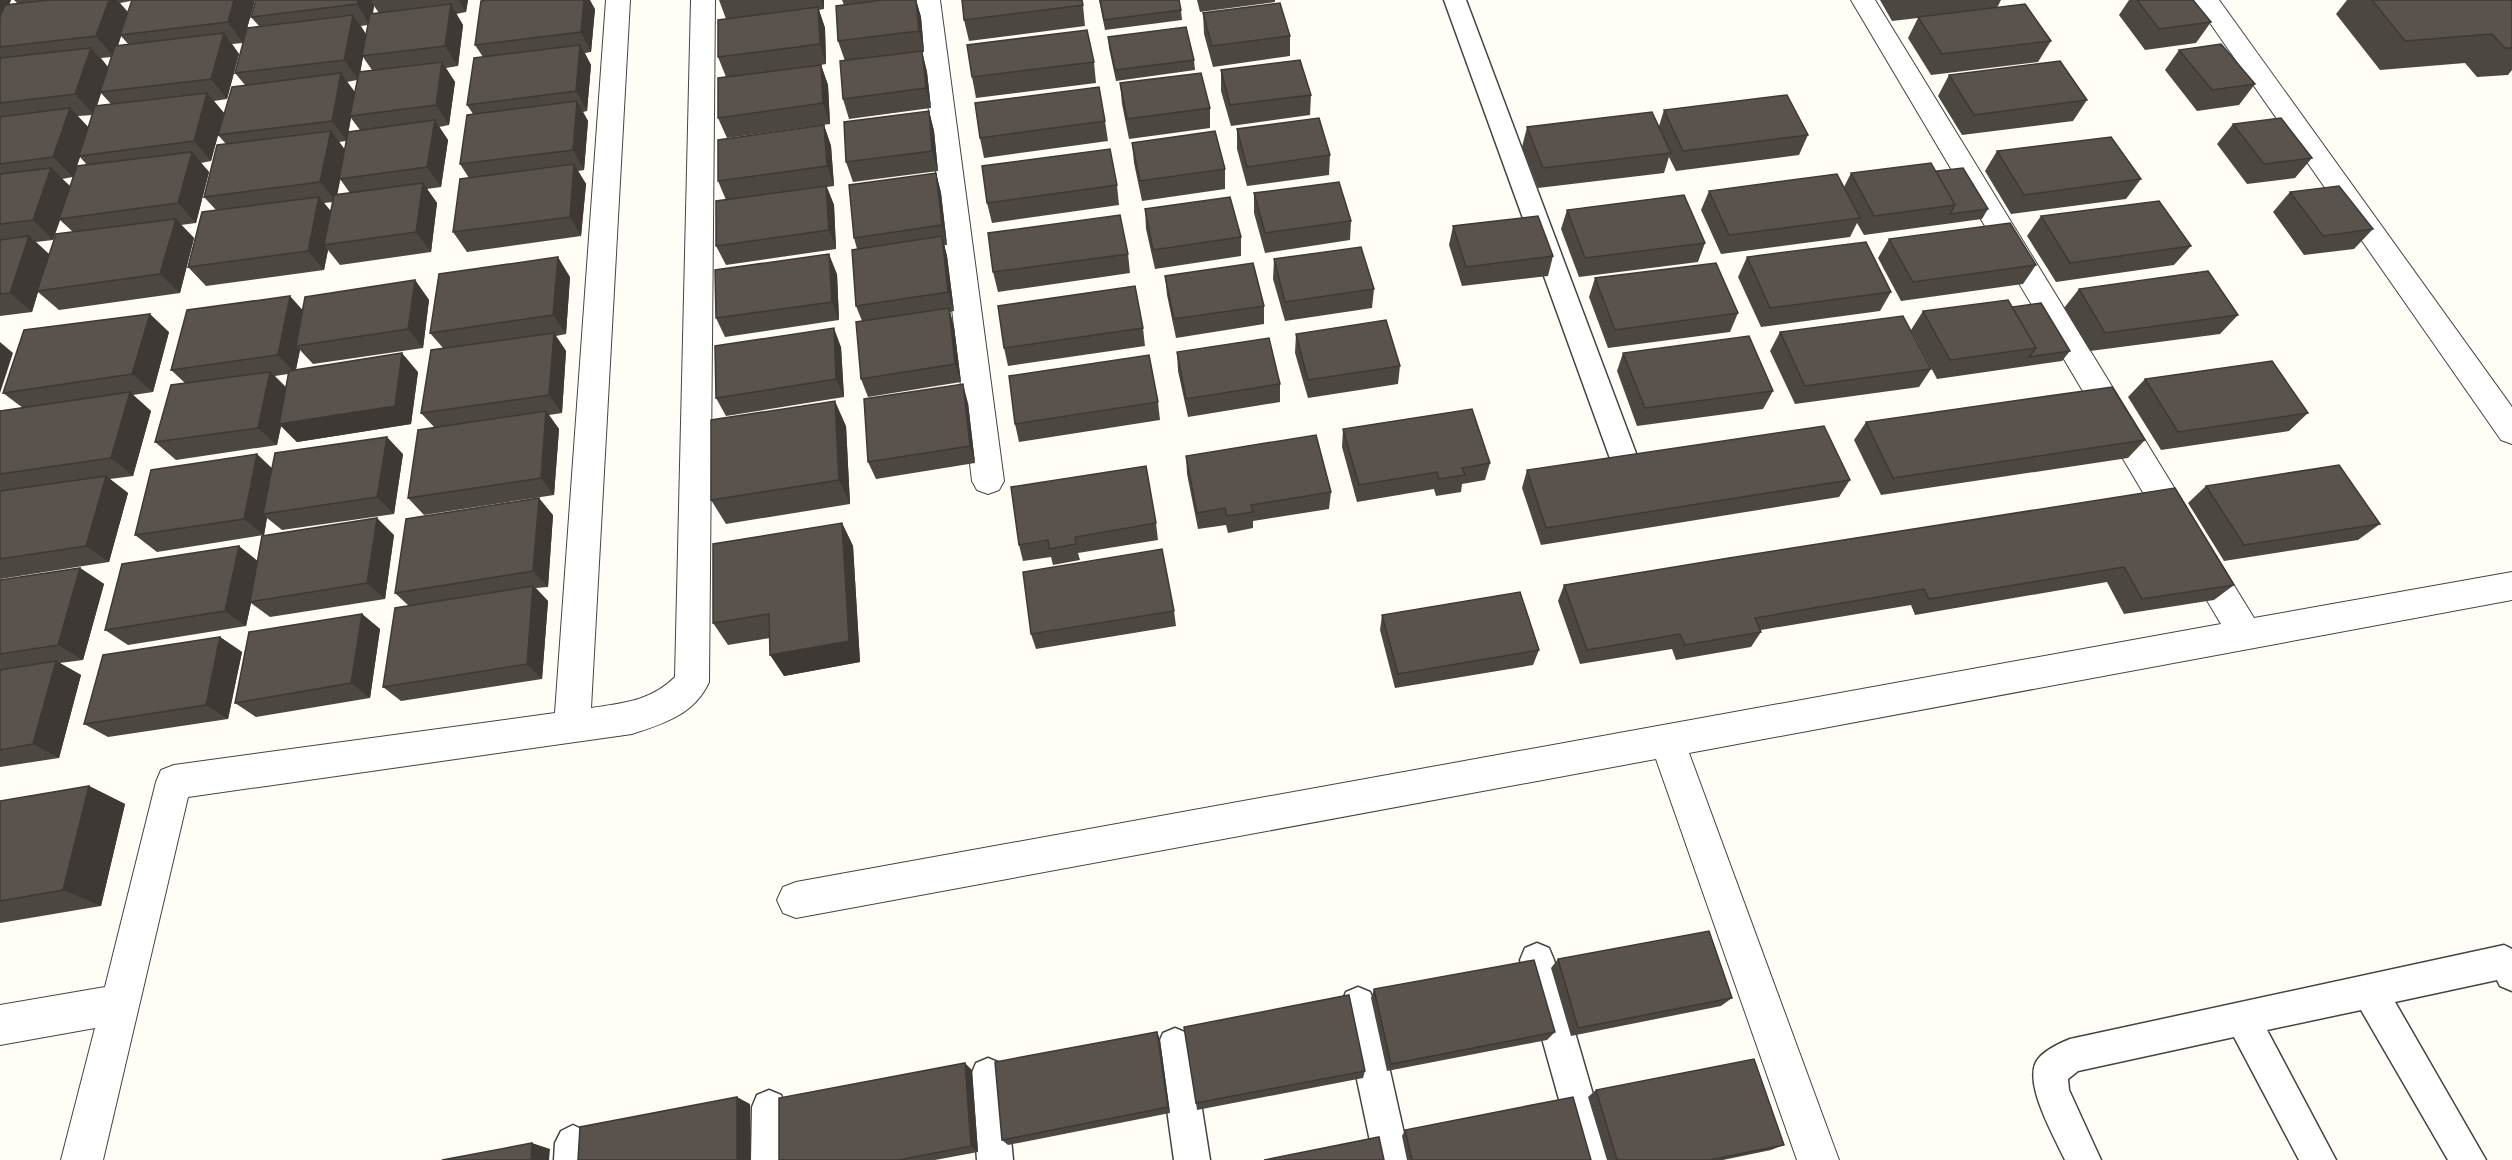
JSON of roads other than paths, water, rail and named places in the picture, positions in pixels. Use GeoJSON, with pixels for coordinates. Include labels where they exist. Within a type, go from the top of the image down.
{"type":"FeatureCollection","features":[{"type":"Feature","properties":{"kind":"street"},"geometry":{"type":"LineString","coordinates":[[572,727],[618,0]]}},
{"type":"Feature","properties":{"kind":"street"},"geometry":{"type":"LineString","coordinates":[[82,1160],[174,782],[632,718],[657,711],[679,698],[692,682],[703,0]]}},
{"type":"Feature","properties":{"kind":"street"},"geometry":{"type":"LineString","coordinates":[[928,0],[988,481]]}},
{"type":"Feature","properties":{"kind":"street"},"geometry":{"type":"LineString","coordinates":[[1863,0],[2246,635]]}},
{"type":"Feature","properties":{"kind":"street"},"geometry":{"type":"LineString","coordinates":[[2206,0],[2512,431]]}},
{"type":"Feature","properties":{"kind":"street"},"geometry":{"type":"LineString","coordinates":[[796,900],[2512,586]]}},
{"type":"Feature","properties":{"kind":"street"},"geometry":{"type":"LineString","coordinates":[[1667,741],[1818,1160]]}},
{"type":"Feature","properties":{"kind":"street"},"geometry":{"type":"LineString","coordinates":[[0,1025],[120,1004]]}},
{"type":"Feature","properties":{"kind":"lane"},"geometry":{"type":"LineString","coordinates":[[1455,0],[1626,464]]}},
{"type":"Feature","properties":{"kind":"lane"},"geometry":{"type":"LineString","coordinates":[[1537,960],[1594,1160]]}},
{"type":"Feature","properties":{"kind":"lane"},"geometry":{"type":"LineString","coordinates":[[2084,1160],[2052,1091],[2050,1071],[2070,1056],[2504,962],[2512,974]]}},
{"type":"Feature","properties":{"kind":"lane"},"geometry":{"type":"LineString","coordinates":[[2369,992],[2468,1160]]}},
{"type":"Feature","properties":{"kind":"lane"},"geometry":{"type":"LineString","coordinates":[[1358,1004],[1392,1160]]}},
{"type":"Feature","properties":{"kind":"lane"},"geometry":{"type":"LineString","coordinates":[[2242,1019],[2318,1160]]}},
{"type":"Feature","properties":{"kind":"lane"},"geometry":{"type":"LineString","coordinates":[[1175,1046],[1192,1160]]}},
{"type":"Feature","properties":{"kind":"lane"},"geometry":{"type":"LineString","coordinates":[[988,1075],[995,1160]]}},
{"type":"Feature","properties":{"kind":"lane"},"geometry":{"type":"LineString","coordinates":[[769,1107],[769,1160]]}}]}
